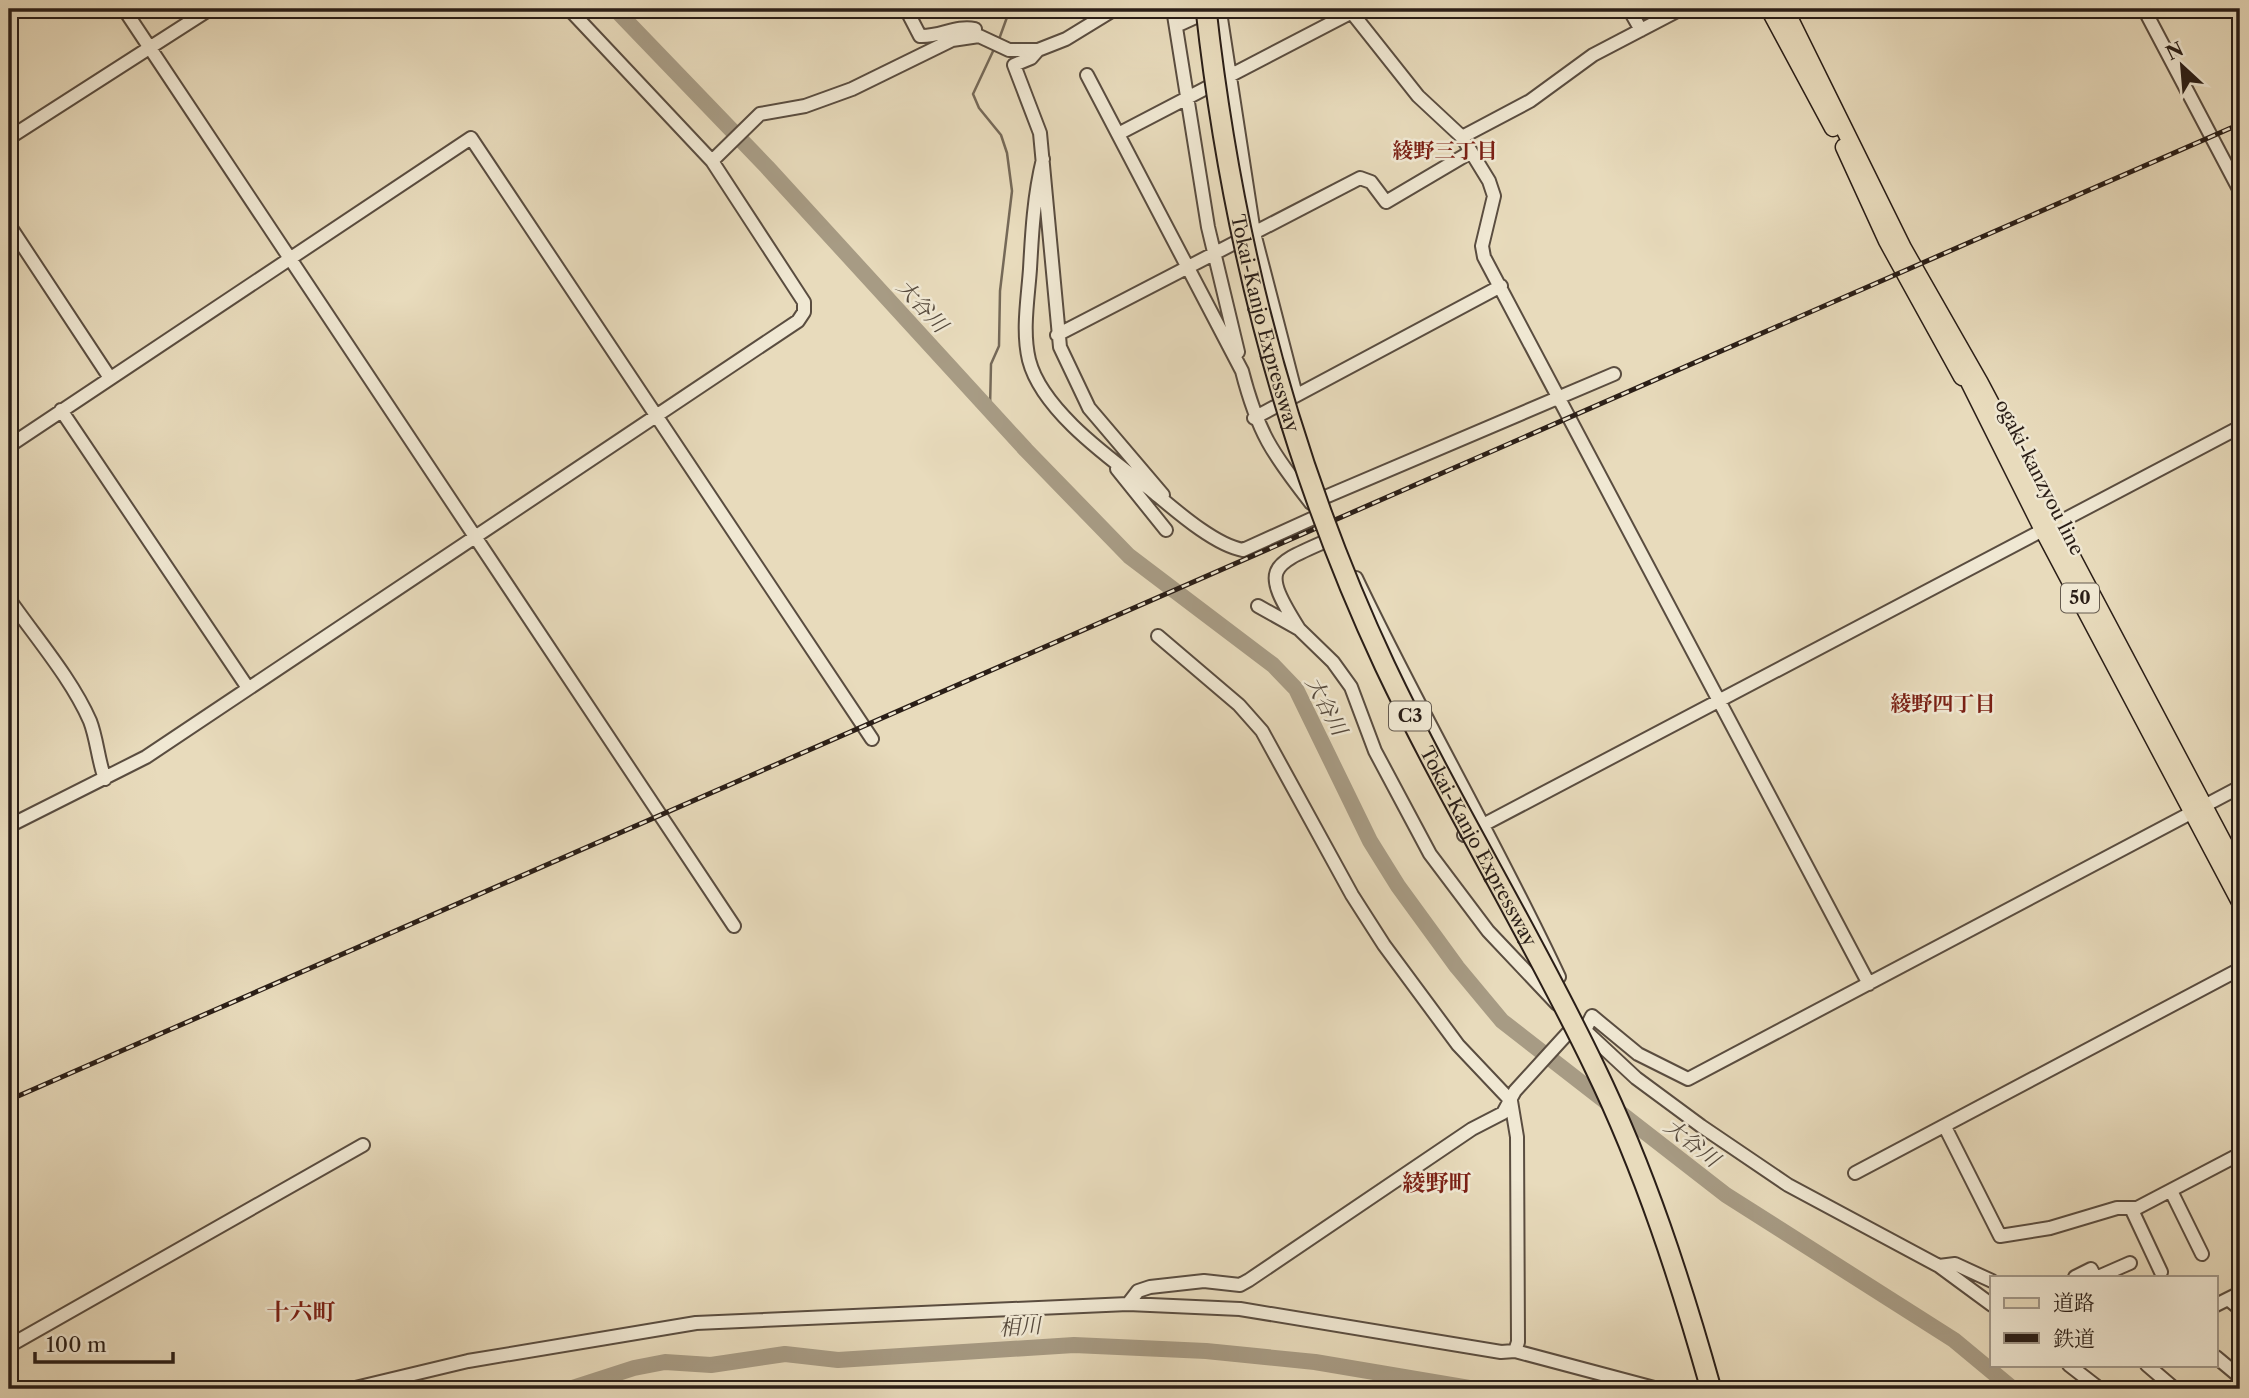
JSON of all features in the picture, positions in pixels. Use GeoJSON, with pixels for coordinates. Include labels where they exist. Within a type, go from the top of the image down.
{"type":"FeatureCollection","features":[{"type":"Feature","properties":{"kind":"highway","name":"Tokai-Kanjo Expressway"},"geometry":{"type":"LineString","coordinates":[[1206,9],[1225,150],[1254,288],[1272,360],[1316,496],[1384,663],[1450,794],[1559,997],[1626,1135],[1675,1268],[1711,1389]]}},
{"type":"Feature","properties":{"kind":"main road","name":"ogaki-kanzyou line"},"geometry":{"type":"LineString","coordinates":[[1769,9],[1848,145],[1903,248],[2198,808],[2240,902]]}},
{"type":"Feature","properties":{"kind":"main road","name":"ogaki-kanzyou line"},"geometry":{"type":"LineString","coordinates":[[1785,9],[1848,145]]}},
{"type":"Feature","properties":{"kind":"main road"},"geometry":{"type":"LineString","coordinates":[[1848,145],[1939,294],[1975,385]]}},
{"type":"Feature","properties":{"kind":"main road","name":"ogaki-kanzyou line"},"geometry":{"type":"LineString","coordinates":[[2198,808],[2240,874]]}},
{"type":"Feature","properties":{"kind":"street"},"geometry":{"type":"LineString","coordinates":[[124,9],[734,926]]}},
{"type":"Feature","properties":{"kind":"street"},"geometry":{"type":"LineString","coordinates":[[9,138],[210,9]]}},
{"type":"Feature","properties":{"kind":"street"},"geometry":{"type":"LineString","coordinates":[[9,826],[146,757],[798,321],[804,312],[804,302],[716,158],[569,9]]}},
{"type":"Feature","properties":{"kind":"street"},"geometry":{"type":"LineString","coordinates":[[906,9],[920,36],[935,37],[958,28],[975,28],[979,36]]}},
{"type":"Feature","properties":{"kind":"street"},"geometry":{"type":"LineString","coordinates":[[716,158],[760,114],[804,106],[852,89],[952,40],[979,36],[1009,50],[1038,50],[1066,39],[1115,9]]}},
{"type":"Feature","properties":{"kind":"street"},"geometry":{"type":"LineString","coordinates":[[1173,9],[1214,255],[1254,418],[1273,454],[1311,503],[1331,539],[1346,557],[1407,686],[1556,970],[1574,1008],[1576,1025]]}},
{"type":"Feature","properties":{"kind":"street"},"geometry":{"type":"LineString","coordinates":[[1176,26],[1215,9],[1220,12],[1227,75],[1254,233],[1296,396]]}},
{"type":"Feature","properties":{"kind":"street"},"geometry":{"type":"LineString","coordinates":[[1629,9],[1641,30]]}},
{"type":"Feature","properties":{"kind":"street"},"geometry":{"type":"LineString","coordinates":[[1462,137],[1530,101],[1574,66],[1681,9]]}},
{"type":"Feature","properties":{"kind":"street"},"geometry":{"type":"LineString","coordinates":[[2144,9],[2240,191]]}},
{"type":"Feature","properties":{"kind":"street"},"geometry":{"type":"LineString","coordinates":[[1118,134],[1353,10],[1418,96],[1462,137],[1469,153],[1489,181],[1494,196],[1482,246],[1869,984]]}},
{"type":"Feature","properties":{"kind":"street"},"geometry":{"type":"LineString","coordinates":[[1038,50],[1031,58],[1014,65],[1040,133],[1057,335],[1089,408],[1174,509]]}},
{"type":"Feature","properties":{"kind":"street"},"geometry":{"type":"LineString","coordinates":[[1087,75],[1242,371]]}},
{"type":"Feature","properties":{"kind":"street"},"geometry":{"type":"LineString","coordinates":[[9,446],[471,138],[655,418],[872,739]]}},
{"type":"Feature","properties":{"kind":"street"},"geometry":{"type":"LineString","coordinates":[[1057,335],[1360,178],[1371,182],[1386,202],[1469,153]]}},
{"type":"Feature","properties":{"kind":"street"},"geometry":{"type":"LineString","coordinates":[[1043,159],[1034,198],[1026,330],[1030,360],[1043,389],[1083,435],[1106,455],[1174,509],[1231,548],[1243,550],[1318,516]]}},
{"type":"Feature","properties":{"kind":"street"},"geometry":{"type":"LineString","coordinates":[[9,225],[110,377]]}},
{"type":"Feature","properties":{"kind":"street"},"geometry":{"type":"LineString","coordinates":[[1254,418],[1501,286]]}},
{"type":"Feature","properties":{"kind":"street"},"geometry":{"type":"LineString","coordinates":[[1311,503],[1614,374]]}},
{"type":"Feature","properties":{"kind":"street"},"geometry":{"type":"LineString","coordinates":[[61,410],[248,688]]}},
{"type":"Feature","properties":{"kind":"street"},"geometry":{"type":"LineString","coordinates":[[1464,836],[2240,427]]}},
{"type":"Feature","properties":{"kind":"street"},"geometry":{"type":"LineString","coordinates":[[1106,455],[1166,530]]}},
{"type":"Feature","properties":{"kind":"street"},"geometry":{"type":"LineString","coordinates":[[1331,539],[1289,558],[1277,568],[1274,579],[1277,593],[1299,629],[1333,662],[1352,687],[1375,751],[1430,854],[1457,892],[1545,993],[1576,1025],[1636,1078],[1788,1185],[1939,1266],[1990,1304]]}},
{"type":"Feature","properties":{"kind":"street"},"geometry":{"type":"LineString","coordinates":[[9,599],[80,703],[91,724],[98,761],[105,779]]}},
{"type":"Feature","properties":{"kind":"street"},"geometry":{"type":"LineString","coordinates":[[1258,606],[1299,629]]}},
{"type":"Feature","properties":{"kind":"street"},"geometry":{"type":"LineString","coordinates":[[1158,636],[1239,705],[1262,732],[1352,895],[1384,944],[1458,1045],[1513,1096],[1517,1137],[1518,1342],[1515,1351]]}},
{"type":"Feature","properties":{"kind":"street"},"geometry":{"type":"LineString","coordinates":[[1129,1304],[1138,1291],[1150,1287],[1204,1281],[1240,1285],[1249,1280],[1472,1129],[1503,1113],[1513,1096],[1576,1025],[1592,1016],[1638,1054],[1688,1079],[2240,788]]}},
{"type":"Feature","properties":{"kind":"street"},"geometry":{"type":"LineString","coordinates":[[1856,1173],[2240,969]]}},
{"type":"Feature","properties":{"kind":"street"},"geometry":{"type":"LineString","coordinates":[[1945,1128],[2000,1236],[2050,1228],[2116,1208],[2131,1208],[2171,1191],[2240,1154]]}},
{"type":"Feature","properties":{"kind":"street"},"geometry":{"type":"LineString","coordinates":[[9,1346],[363,1144]]}},
{"type":"Feature","properties":{"kind":"street"},"geometry":{"type":"LineString","coordinates":[[2171,1191],[2202,1254]]}},
{"type":"Feature","properties":{"kind":"street"},"geometry":{"type":"LineString","coordinates":[[2131,1208],[2161,1272]]}},
{"type":"Feature","properties":{"kind":"street"},"geometry":{"type":"LineString","coordinates":[[2099,1276],[2130,1263]]}},
{"type":"Feature","properties":{"kind":"street"},"geometry":{"type":"LineString","coordinates":[[1939,1266],[1955,1264],[1990,1280]]}},
{"type":"Feature","properties":{"kind":"street"},"geometry":{"type":"LineString","coordinates":[[2077,1276],[2091,1269],[2096,1276]]}},
{"type":"Feature","properties":{"kind":"street"},"geometry":{"type":"LineString","coordinates":[[2218,1304],[2240,1293]]}},
{"type":"Feature","properties":{"kind":"street"},"geometry":{"type":"LineString","coordinates":[[2228,1299],[2240,1309]]}},
{"type":"Feature","properties":{"kind":"street"},"geometry":{"type":"LineString","coordinates":[[351,1389],[468,1361],[696,1323],[1129,1304],[1240,1310],[1501,1352],[1515,1351],[1658,1389]]}},
{"type":"Feature","properties":{"kind":"street"},"geometry":{"type":"LineString","coordinates":[[2218,1359],[2240,1377]]}},
{"type":"Feature","properties":{"kind":"street"},"geometry":{"type":"LineString","coordinates":[[2070,1366],[2100,1389]]}},
{"type":"Feature","properties":{"kind":"street"},"geometry":{"type":"LineString","coordinates":[[2148,1366],[2175,1389]]}},
{"type":"Feature","properties":{"kind":"waterway","name":"大谷川"},"geometry":{"type":"LineString","coordinates":[[615,9],[767,167],[1026,450],[1129,556],[1273,665],[1296,689],[1370,841],[1398,886],[1457,967],[1502,1021],[1726,1195],[1954,1340],[2013,1389]]}},
{"type":"Feature","properties":{"kind":"waterway"},"geometry":{"type":"LineString","coordinates":[[998,42],[1010,9]]}},
{"type":"Feature","properties":{"kind":"waterway"},"geometry":{"type":"LineString","coordinates":[[990,408],[991,364],[999,346],[1000,291],[1012,191],[1007,153],[1001,135],[979,108],[973,94],[995,47]]}},
{"type":"Feature","properties":{"kind":"waterway","name":"相川"},"geometry":{"type":"LineString","coordinates":[[569,1389],[634,1368],[665,1362],[711,1365],[785,1354],[838,1360],[1074,1345],[1206,1351],[1315,1362],[1475,1389]]}},
{"type":"Feature","properties":{"kind":"railway"},"geometry":{"type":"LineString","coordinates":[[9,1100],[2240,124]]}},
{"type":"Feature","properties":{"kind":"district","name":"綾野三丁目"},"geometry":{"type":"Point","coordinates":[1445,151]}},
{"type":"Feature","properties":{"kind":"district","name":"綾野四丁目"},"geometry":{"type":"Point","coordinates":[1943,704]}},
{"type":"Feature","properties":{"kind":"district","name":"綾野町"},"geometry":{"type":"Point","coordinates":[1437,1183]}},
{"type":"Feature","properties":{"kind":"district","name":"十六町"},"geometry":{"type":"Point","coordinates":[301,1312]}}]}
